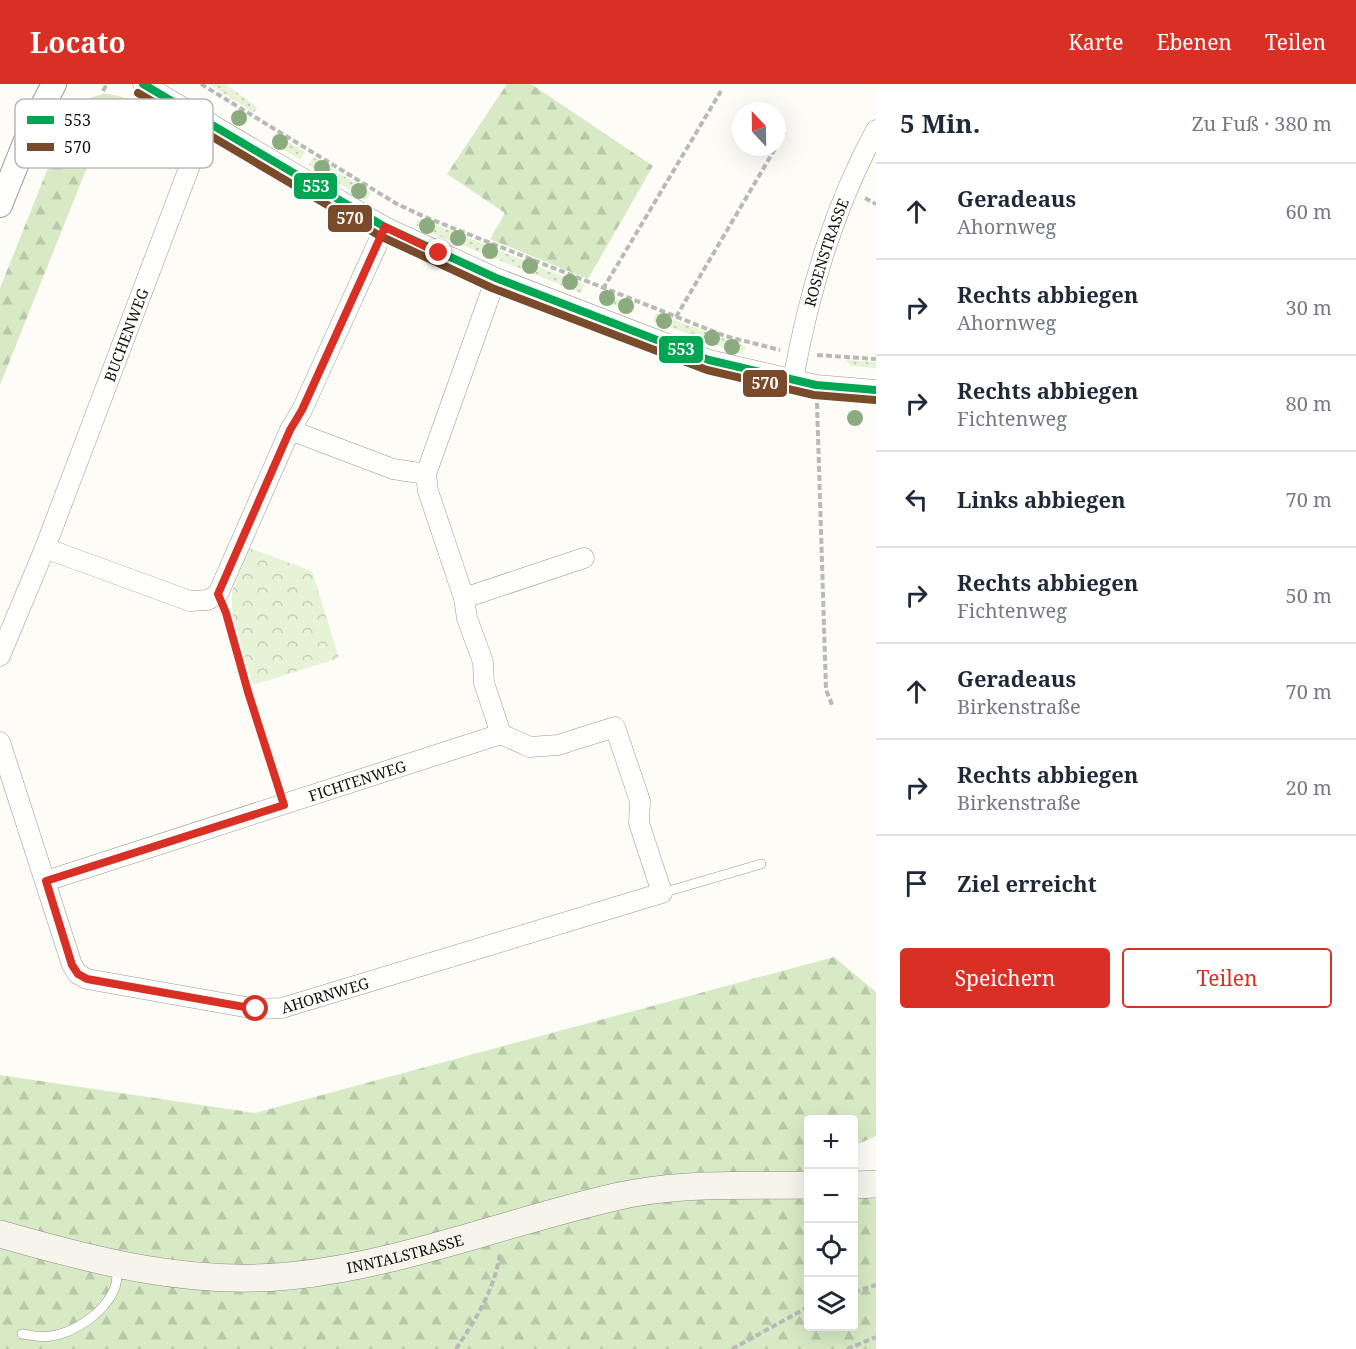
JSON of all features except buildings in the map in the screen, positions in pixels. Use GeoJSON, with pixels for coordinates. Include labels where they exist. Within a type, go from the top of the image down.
{"type":"FeatureCollection","features":[{"type":"Feature","properties":{"kind":"main road","name":"INNTALSTRASSE"},"geometry":{"type":"LineString","coordinates":[[0,1234],[118,1266],[212,1277],[289,1276],[338,1269],[401,1255],[617,1196],[673,1188],[730,1184],[804,1185]]}},
{"type":"Feature","properties":{"kind":"main road"},"geometry":{"type":"LineString","coordinates":[[858,1185],[876,1184]]}},
{"type":"Feature","properties":{"kind":"street"},"geometry":{"type":"LineString","coordinates":[[46,99],[54,84]]}},
{"type":"Feature","properties":{"kind":"street"},"geometry":{"type":"LineString","coordinates":[[143,84],[169,99]]}},
{"type":"Feature","properties":{"kind":"street"},"geometry":{"type":"LineString","coordinates":[[213,125],[385,227],[496,278],[686,352],[793,381],[876,390]]}},
{"type":"Feature","properties":{"kind":"street","name":"ROSENSTRASSE"},"geometry":{"type":"LineString","coordinates":[[793,381],[809,301],[826,243],[876,130]]}},
{"type":"Feature","properties":{"kind":"street"},"geometry":{"type":"LineString","coordinates":[[0,205],[15,168]]}},
{"type":"Feature","properties":{"kind":"street","name":"BUCHENWEG"},"geometry":{"type":"LineString","coordinates":[[45,548],[189,168]]}},
{"type":"Feature","properties":{"kind":"street"},"geometry":{"type":"LineString","coordinates":[[0,656],[45,548],[190,601],[208,600],[218,594],[290,430],[302,410],[385,227]]}},
{"type":"Feature","properties":{"kind":"street"},"geometry":{"type":"LineString","coordinates":[[496,278],[426,474],[428,491],[464,598],[466,618],[483,662],[484,683],[501,734],[530,747],[549,746],[615,727],[640,801],[639,823],[662,893]]}},
{"type":"Feature","properties":{"kind":"street"},"geometry":{"type":"LineString","coordinates":[[290,430],[393,469],[426,474]]}},
{"type":"Feature","properties":{"kind":"street"},"geometry":{"type":"LineString","coordinates":[[464,598],[584,558]]}},
{"type":"Feature","properties":{"kind":"street","name":"FICHTENWEG"},"geometry":{"type":"LineString","coordinates":[[46,881],[501,734]]}},
{"type":"Feature","properties":{"kind":"street"},"geometry":{"type":"LineString","coordinates":[[0,742],[46,881]]}},
{"type":"Feature","properties":{"kind":"street","name":"AHORNWEG"},"geometry":{"type":"LineString","coordinates":[[46,881],[72,965],[78,974],[87,979],[256,1009],[282,1008],[662,893]]}},
{"type":"Feature","properties":{"kind":"lane","name":"AHORNWEG"},"geometry":{"type":"LineString","coordinates":[[662,893],[761,864]]}},
{"type":"Feature","properties":{"kind":"lane"},"geometry":{"type":"LineString","coordinates":[[22,1334],[49,1337],[67,1332],[86,1321],[101,1309],[114,1290],[118,1266]]}},
{"type":"Feature","properties":{"kind":"path"},"geometry":{"type":"LineString","coordinates":[[103,90],[107,84]]}},
{"type":"Feature","properties":{"kind":"path"},"geometry":{"type":"LineString","coordinates":[[201,84],[397,204],[603,289],[747,344],[798,354],[876,359]]}},
{"type":"Feature","properties":{"kind":"path"},"geometry":{"type":"LineString","coordinates":[[603,289],[721,91]]}},
{"type":"Feature","properties":{"kind":"path"},"geometry":{"type":"LineString","coordinates":[[676,317],[770,156]]}},
{"type":"Feature","properties":{"kind":"path"},"geometry":{"type":"LineString","coordinates":[[816,385],[826,690],[832,707]]}},
{"type":"Feature","properties":{"kind":"path"},"geometry":{"type":"LineString","coordinates":[[218,594],[226,613],[284,805]]}},
{"type":"Feature","properties":{"kind":"path"},"geometry":{"type":"LineString","coordinates":[[456,1349],[476,1319],[497,1275],[500,1251],[497,1228]]}},
{"type":"Feature","properties":{"kind":"path"},"geometry":{"type":"LineString","coordinates":[[858,1291],[876,1285]]}},
{"type":"Feature","properties":{"kind":"path"},"geometry":{"type":"LineString","coordinates":[[732,1349],[804,1308]]}},
{"type":"Feature","properties":{"kind":"path"},"geometry":{"type":"LineString","coordinates":[[847,1349],[876,1337]]}},
{"type":"Feature","properties":{"kind":"green space"},"geometry":{"type":"Polygon","coordinates":[[[209,84],[225,84],[257,107],[254,113],[209,84]]]}},
{"type":"Feature","properties":{"kind":"green space"},"geometry":{"type":"Polygon","coordinates":[[[507,84],[531,84],[653,166],[588,279],[490,239],[505,213],[447,174],[507,84]]]}},
{"type":"Feature","properties":{"kind":"green space"},"geometry":{"type":"Polygon","coordinates":[[[104,94],[128,99],[89,99],[104,94]]]}},
{"type":"Feature","properties":{"kind":"green space"},"geometry":{"type":"Polygon","coordinates":[[[275,133],[305,152],[300,160],[272,142],[275,133]]]}},
{"type":"Feature","properties":{"kind":"green space"},"geometry":{"type":"Polygon","coordinates":[[[313,157],[371,193],[366,200],[309,165],[313,157]]]}},
{"type":"Feature","properties":{"kind":"green space"},"geometry":{"type":"Polygon","coordinates":[[[48,168],[87,168],[0,385],[0,288],[48,168]]]}},
{"type":"Feature","properties":{"kind":"green space"},"geometry":{"type":"Polygon","coordinates":[[[422,219],[584,285],[581,293],[417,227],[417,221],[422,219]]]}},
{"type":"Feature","properties":{"kind":"green space"},"geometry":{"type":"Polygon","coordinates":[[[604,293],[633,305],[630,312],[601,300],[604,293]]]}},
{"type":"Feature","properties":{"kind":"green space"},"geometry":{"type":"Polygon","coordinates":[[[656,313],[746,347],[742,354],[653,321],[656,313]]]}},
{"type":"Feature","properties":{"kind":"green space"},"geometry":{"type":"Polygon","coordinates":[[[845,360],[876,362],[876,368],[852,366],[845,360]]]}},
{"type":"Feature","properties":{"kind":"green space"},"geometry":{"type":"Polygon","coordinates":[[[249,548],[312,571],[339,658],[253,685],[232,612],[232,591],[249,548]]]}},
{"type":"Feature","properties":{"kind":"green space"},"geometry":{"type":"Polygon","coordinates":[[[834,957],[876,992],[876,1136],[858,1144],[858,1115],[804,1115],[804,1171],[800,1173],[448,1233],[288,1267],[161,1263],[0,1225],[0,1075],[255,1113],[834,957]]]}},
{"type":"Feature","properties":{"kind":"green space"},"geometry":{"type":"Polygon","coordinates":[[[858,1196],[876,1196],[876,1349],[0,1349],[0,1246],[161,1282],[530,1228],[673,1198],[804,1197],[804,1331],[858,1331],[858,1196]]]}},
{"type":"Feature","properties":{"kind":"transit line","name":"553"},"geometry":{"type":"LineString","coordinates":[[143,84],[168,99]]}},
{"type":"Feature","properties":{"kind":"transit line","name":"570"},"geometry":{"type":"LineString","coordinates":[[138,93],[148,99]]}},
{"type":"Feature","properties":{"kind":"transit line","name":"553"},"geometry":{"type":"LineString","coordinates":[[213,125],[385,227],[496,278],[709,360],[816,385],[876,390]]}},
{"type":"Feature","properties":{"kind":"transit line","name":"570"},"geometry":{"type":"LineString","coordinates":[[213,137],[380,236],[492,288],[707,370],[814,395],[875,400]]}},
{"type":"Feature","properties":{"kind":"route"},"geometry":{"type":"LineString","coordinates":[[256,1009],[87,979],[78,974],[72,965],[46,881],[284,805],[226,613],[218,594],[290,430],[302,410],[385,227],[439,253]]}}]}
